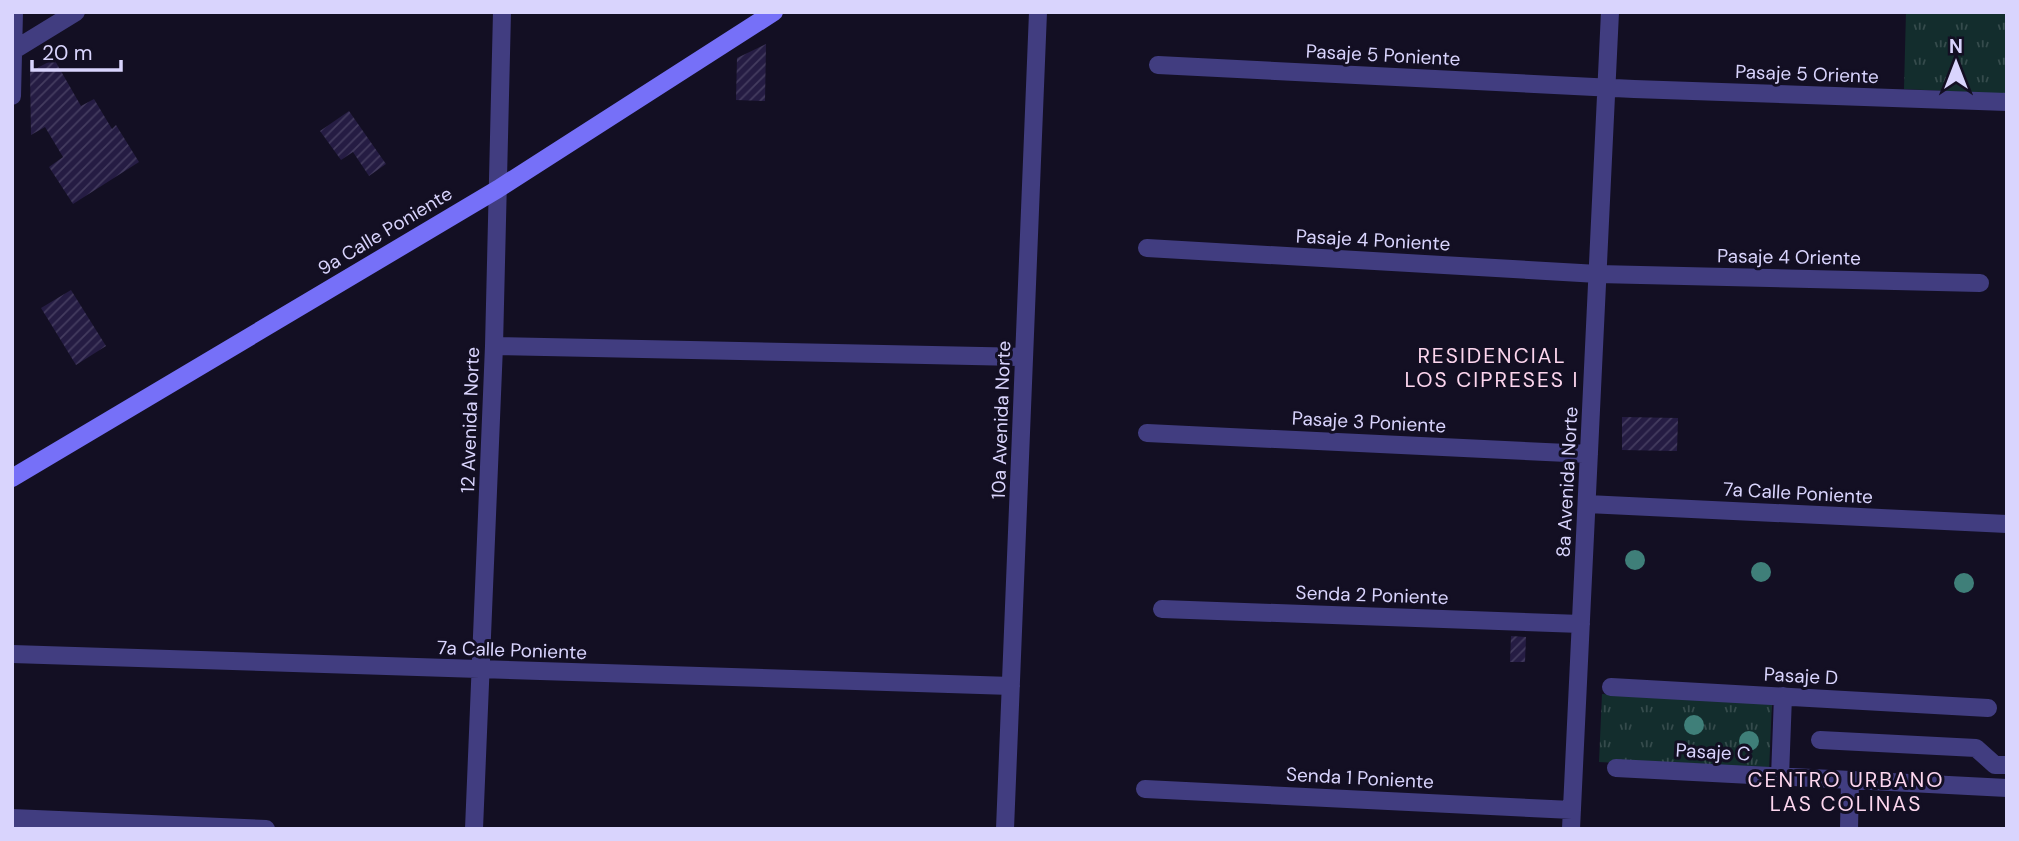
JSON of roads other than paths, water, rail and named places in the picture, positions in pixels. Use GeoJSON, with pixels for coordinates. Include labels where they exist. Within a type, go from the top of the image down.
{"type":"FeatureCollection","features":[{"type":"Feature","properties":{"kind":"main road","name":"9a Calle Poniente"},"geometry":{"type":"LineString","coordinates":[[12,478],[498,189],[774,12]]}},
{"type":"Feature","properties":{"kind":"street"},"geometry":{"type":"LineString","coordinates":[[12,96],[14,12]]}},
{"type":"Feature","properties":{"kind":"street"},"geometry":{"type":"LineString","coordinates":[[13,50],[76,12]]}},
{"type":"Feature","properties":{"kind":"street","name":"12 Avenida Norte"},"geometry":{"type":"LineString","coordinates":[[474,829],[494,346],[502,12]]}},
{"type":"Feature","properties":{"kind":"street","name":"10a Avenida Norte"},"geometry":{"type":"LineString","coordinates":[[1005,829],[1038,12]]}},
{"type":"Feature","properties":{"kind":"street","name":"8a Avenida Norte"},"geometry":{"type":"LineString","coordinates":[[1572,829],[1610,12]]}},
{"type":"Feature","properties":{"kind":"street","name":"Pasaje 5 Poniente"},"geometry":{"type":"LineString","coordinates":[[1158,65],[1606,87]]}},
{"type":"Feature","properties":{"kind":"street","name":"Pasaje 5 Oriente"},"geometry":{"type":"LineString","coordinates":[[1606,87],[2007,102]]}},
{"type":"Feature","properties":{"kind":"street","name":"Pasaje 4 Poniente"},"geometry":{"type":"LineString","coordinates":[[1147,248],[1598,274]]}},
{"type":"Feature","properties":{"kind":"street","name":"Pasaje 4 Oriente"},"geometry":{"type":"LineString","coordinates":[[1598,274],[1980,283]]}},
{"type":"Feature","properties":{"kind":"street"},"geometry":{"type":"LineString","coordinates":[[494,346],[1024,357]]}},
{"type":"Feature","properties":{"kind":"street","name":"Pasaje 3 Poniente"},"geometry":{"type":"LineString","coordinates":[[1147,433],[1589,454]]}},
{"type":"Feature","properties":{"kind":"street","name":"7a Calle Poniente"},"geometry":{"type":"LineString","coordinates":[[1587,504],[2007,524]]}},
{"type":"Feature","properties":{"kind":"street","name":"Senda 2 Poniente"},"geometry":{"type":"LineString","coordinates":[[1162,609],[1581,624]]}},
{"type":"Feature","properties":{"kind":"street","name":"7a Calle Poniente"},"geometry":{"type":"LineString","coordinates":[[12,654],[1011,686]]}},
{"type":"Feature","properties":{"kind":"street","name":"Pasaje D"},"geometry":{"type":"LineString","coordinates":[[1611,687],[1988,708]]}},
{"type":"Feature","properties":{"kind":"street"},"geometry":{"type":"LineString","coordinates":[[1780,777],[1783,696]]}},
{"type":"Feature","properties":{"kind":"street"},"geometry":{"type":"LineString","coordinates":[[1820,740],[1976,748],[1995,765],[2007,765]]}},
{"type":"Feature","properties":{"kind":"street","name":"Pasaje C"},"geometry":{"type":"LineString","coordinates":[[1616,768],[2007,788]]}},
{"type":"Feature","properties":{"kind":"street"},"geometry":{"type":"LineString","coordinates":[[1849,829],[1850,780]]}},
{"type":"Feature","properties":{"kind":"street","name":"Senda 1 Poniente"},"geometry":{"type":"LineString","coordinates":[[1145,789],[1572,810]]}},
{"type":"Feature","properties":{"kind":"street"},"geometry":{"type":"LineString","coordinates":[[12,818],[266,829]]}},
{"type":"Feature","properties":{"kind":"district","name":"RESIDENCIAL LOS CIPRESES I"},"geometry":{"type":"Point","coordinates":[1492,368]}},
{"type":"Feature","properties":{"kind":"district","name":"CENTRO URBANO LAS COLINAS"},"geometry":{"type":"Point","coordinates":[1846,792]}}]}
